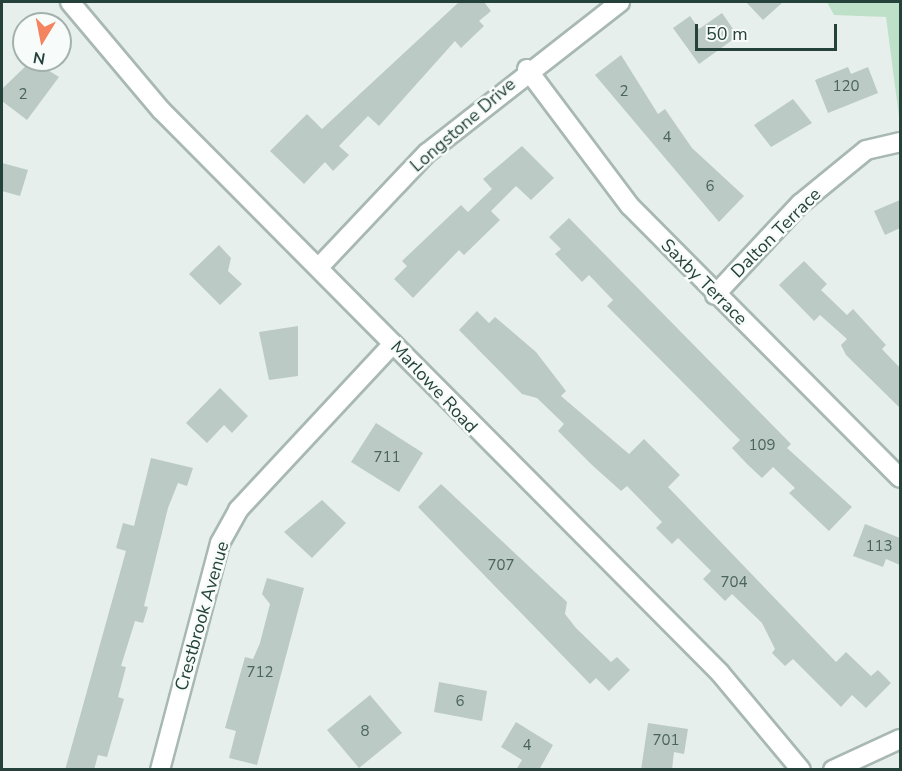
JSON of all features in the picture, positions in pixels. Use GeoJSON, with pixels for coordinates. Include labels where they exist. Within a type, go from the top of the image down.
{"type":"FeatureCollection","features":[{"type":"Feature","properties":{"kind":"street","name":"Marlowe Road"},"geometry":{"type":"LineString","coordinates":[[70,2],[161,110],[320,266],[393,344],[720,673],[801,770]]}},
{"type":"Feature","properties":{"kind":"street","name":"Longstone Drive"},"geometry":{"type":"LineString","coordinates":[[320,266],[427,153],[527,69],[620,2]]}},
{"type":"Feature","properties":{"kind":"street","name":"Saxby Terrace"},"geometry":{"type":"LineString","coordinates":[[527,69],[630,206],[715,295],[900,478]]}},
{"type":"Feature","properties":{"kind":"street","name":"Dalton Terrace"},"geometry":{"type":"LineString","coordinates":[[715,295],[800,204],[866,150],[900,142]]}},
{"type":"Feature","properties":{"kind":"street","name":"Crestbrook Avenue"},"geometry":{"type":"LineString","coordinates":[[160,770],[220,543],[238,510],[393,344]]}},
{"type":"Feature","properties":{"kind":"street"},"geometry":{"type":"LineString","coordinates":[[833,770],[900,739]]}},
{"type":"Feature","properties":{"kind":"green space"},"geometry":{"type":"Polygon","coordinates":[[[827,2],[900,2],[900,124],[886,17],[834,15],[827,2]]]}},
{"type":"Feature","properties":{"kind":"building"},"geometry":{"type":"Polygon","coordinates":[[[459,2],[484,2],[491,11],[479,21],[484,26],[461,48],[455,41],[379,126],[368,116],[339,146],[349,155],[333,171],[325,162],[304,184],[270,151],[307,114],[322,129],[459,2]]]}},
{"type":"Feature","properties":{"kind":"building"},"geometry":{"type":"Polygon","coordinates":[[[746,2],[783,2],[763,20],[746,2]]]}},
{"type":"Feature","properties":{"kind":"building"},"geometry":{"type":"Polygon","coordinates":[[[722,13],[738,36],[699,64],[673,28],[690,16],[699,29],[722,13]]]}},
{"type":"Feature","properties":{"kind":"building"},"geometry":{"type":"Polygon","coordinates":[[[621,55],[658,114],[665,109],[692,148],[744,196],[719,222],[595,75],[621,55]]]}},
{"type":"Feature","properties":{"kind":"building"},"geometry":{"type":"Polygon","coordinates":[[[848,67],[851,74],[868,67],[878,93],[828,113],[815,80],[848,67]]]}},
{"type":"Feature","properties":{"kind":"building"},"geometry":{"type":"Polygon","coordinates":[[[20,72],[51,72],[59,77],[27,120],[2,101],[2,89],[20,72]]]}},
{"type":"Feature","properties":{"kind":"building"},"geometry":{"type":"Polygon","coordinates":[[[793,99],[812,123],[771,147],[754,125],[793,99]]]}},
{"type":"Feature","properties":{"kind":"building"},"geometry":{"type":"Polygon","coordinates":[[[522,146],[554,178],[531,200],[516,186],[491,211],[500,220],[464,255],[459,250],[413,298],[394,279],[407,266],[402,261],[461,205],[468,212],[492,189],[483,179],[522,146]]]}},
{"type":"Feature","properties":{"kind":"building"},"geometry":{"type":"Polygon","coordinates":[[[2,163],[28,170],[20,196],[2,191],[2,163]]]}},
{"type":"Feature","properties":{"kind":"building"},"geometry":{"type":"Polygon","coordinates":[[[900,200],[900,228],[885,235],[874,211],[900,200]]]}},
{"type":"Feature","properties":{"kind":"building"},"geometry":{"type":"Polygon","coordinates":[[[569,218],[791,444],[787,448],[852,507],[829,531],[789,493],[795,488],[773,467],[762,478],[747,464],[732,448],[740,440],[607,306],[613,300],[589,275],[582,282],[555,254],[561,249],[549,237],[569,218]]]}},
{"type":"Feature","properties":{"kind":"building"},"geometry":{"type":"Polygon","coordinates":[[[219,245],[231,258],[228,271],[242,284],[220,305],[189,274],[219,245]]]}},
{"type":"Feature","properties":{"kind":"building"},"geometry":{"type":"Polygon","coordinates":[[[804,261],[827,284],[821,290],[847,315],[853,309],[886,345],[882,349],[900,368],[900,408],[846,355],[841,345],[847,339],[820,315],[814,321],[779,285],[804,261]]]}},
{"type":"Feature","properties":{"kind":"building"},"geometry":{"type":"Polygon","coordinates":[[[477,311],[489,323],[495,317],[536,352],[566,391],[561,396],[629,454],[644,439],[680,475],[668,487],[836,662],[846,652],[871,676],[878,670],[891,683],[866,708],[852,695],[841,707],[793,659],[785,666],[772,653],[775,649],[762,623],[732,594],[725,601],[703,579],[711,571],[678,538],[672,544],[656,528],[662,522],[627,486],[621,491],[592,465],[558,431],[564,424],[537,398],[522,394],[459,330],[477,311]]]}},
{"type":"Feature","properties":{"kind":"building"},"geometry":{"type":"Polygon","coordinates":[[[298,326],[298,376],[269,380],[259,332],[298,326]]]}},
{"type":"Feature","properties":{"kind":"building"},"geometry":{"type":"Polygon","coordinates":[[[220,388],[248,416],[232,433],[224,425],[207,443],[186,423],[220,388]]]}},
{"type":"Feature","properties":{"kind":"building"},"geometry":{"type":"Polygon","coordinates":[[[376,423],[423,453],[399,492],[351,462],[376,423]]]}},
{"type":"Feature","properties":{"kind":"building"},"geometry":{"type":"Polygon","coordinates":[[[151,458],[193,468],[187,486],[178,483],[168,508],[144,606],[148,607],[143,623],[135,621],[121,666],[126,667],[118,697],[124,699],[107,757],[98,755],[94,770],[65,770],[126,551],[116,548],[123,523],[134,526],[151,458]]]}},
{"type":"Feature","properties":{"kind":"building"},"geometry":{"type":"Polygon","coordinates":[[[441,484],[567,602],[565,614],[576,628],[611,662],[617,657],[630,670],[609,691],[596,678],[590,684],[418,507],[441,484]]]}},
{"type":"Feature","properties":{"kind":"building"},"geometry":{"type":"Polygon","coordinates":[[[322,500],[346,523],[312,558],[284,532],[322,500]]]}},
{"type":"Feature","properties":{"kind":"building"},"geometry":{"type":"Polygon","coordinates":[[[865,524],[900,538],[900,565],[886,559],[883,567],[853,556],[865,524]]]}},
{"type":"Feature","properties":{"kind":"building"},"geometry":{"type":"Polygon","coordinates":[[[267,578],[304,588],[257,765],[229,758],[236,731],[225,728],[245,657],[253,659],[260,643],[270,604],[262,594],[267,578]]]}},
{"type":"Feature","properties":{"kind":"building"},"geometry":{"type":"Polygon","coordinates":[[[439,682],[487,691],[482,721],[434,712],[439,682]]]}},
{"type":"Feature","properties":{"kind":"building"},"geometry":{"type":"Polygon","coordinates":[[[370,695],[402,733],[359,768],[327,730],[370,695]]]}},
{"type":"Feature","properties":{"kind":"building"},"geometry":{"type":"Polygon","coordinates":[[[516,722],[553,745],[539,770],[516,770],[522,760],[501,747],[516,722]]]}},
{"type":"Feature","properties":{"kind":"building"},"geometry":{"type":"Polygon","coordinates":[[[648,723],[688,729],[684,754],[674,752],[672,770],[641,770],[648,723]]]}}]}
